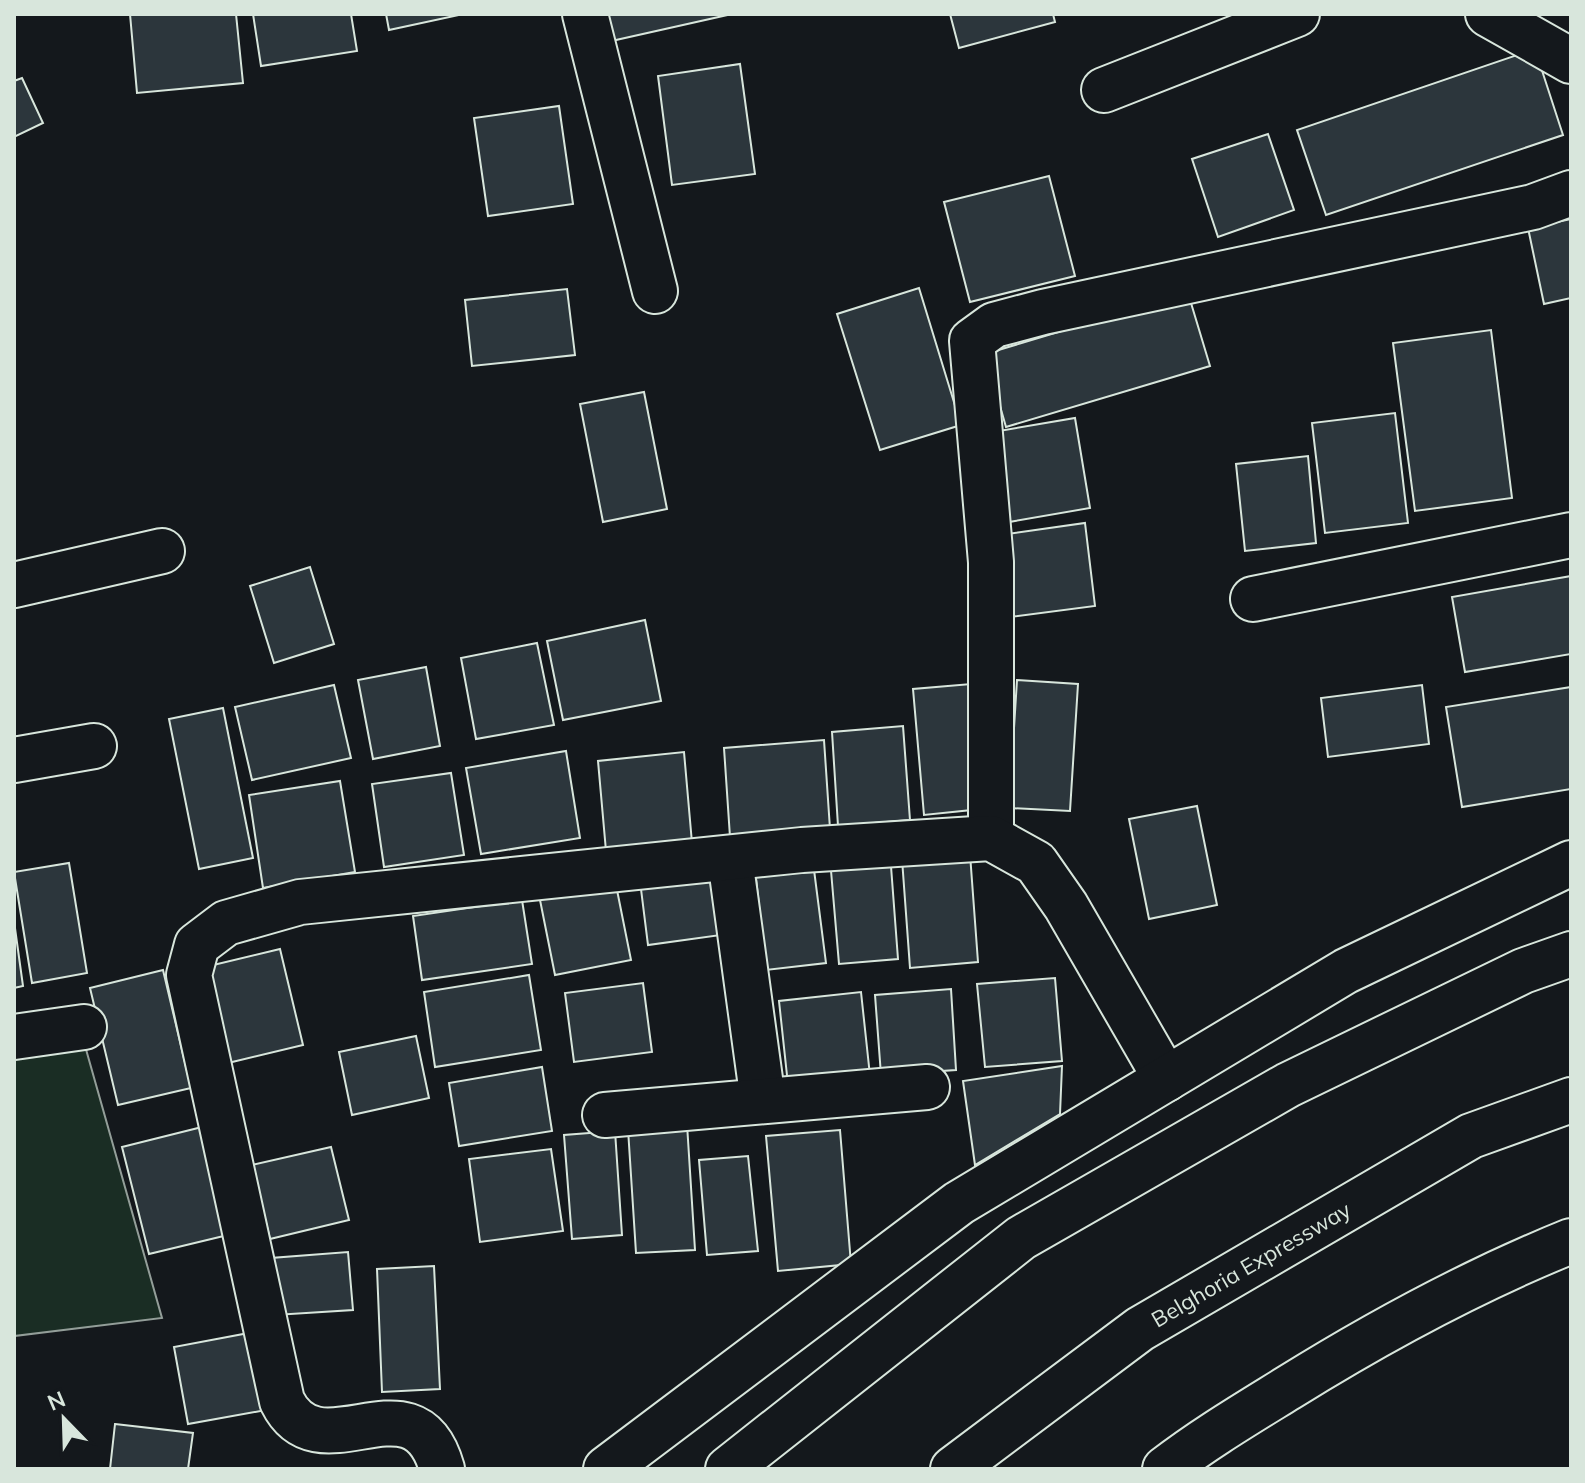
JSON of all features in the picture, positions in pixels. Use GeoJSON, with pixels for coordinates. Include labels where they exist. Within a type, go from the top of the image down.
{"type":"FeatureCollection","features":[{"type":"Feature","properties":{"kind":"main road"},"geometry":{"type":"LineString","coordinates":[[585,14],[655,291]]}},
{"type":"Feature","properties":{"kind":"main road"},"geometry":{"type":"LineString","coordinates":[[1104,90],[1297,14]]}},
{"type":"Feature","properties":{"kind":"main road"},"geometry":{"type":"LineString","coordinates":[[1488,14],[1571,61]]}},
{"type":"Feature","properties":{"kind":"main road"},"geometry":{"type":"LineString","coordinates":[[991,838],[991,562],[972,341],[994,325],[1043,312],[1533,207],[1571,193]]}},
{"type":"Feature","properties":{"kind":"main road"},"geometry":{"type":"LineString","coordinates":[[1253,599],[1571,535]]}},
{"type":"Feature","properties":{"kind":"main road"},"geometry":{"type":"LineString","coordinates":[[14,585],[162,551]]}},
{"type":"Feature","properties":{"kind":"main road"},"geometry":{"type":"LineString","coordinates":[[14,760],[94,746]]}},
{"type":"Feature","properties":{"kind":"main road"},"geometry":{"type":"LineString","coordinates":[[442,1469],[431,1439],[418,1427],[396,1424],[321,1430],[302,1427],[291,1419],[282,1401],[189,975],[197,945],[226,923],[300,902],[802,850],[991,838],[1036,863],[1066,906],[1166,1079]]}},
{"type":"Feature","properties":{"kind":"main road"},"geometry":{"type":"LineString","coordinates":[[730,859],[763,1101]]}},
{"type":"Feature","properties":{"kind":"main road"},"geometry":{"type":"LineString","coordinates":[[606,1469],[959,1203],[1346,971],[1571,863]]}},
{"type":"Feature","properties":{"kind":"main road"},"geometry":{"type":"LineString","coordinates":[[728,1469],[1021,1238],[1288,1085],[1523,971],[1571,954]]}},
{"type":"Feature","properties":{"kind":"main road"},"geometry":{"type":"LineString","coordinates":[[14,1037],[84,1027]]}},
{"type":"Feature","properties":{"kind":"main road"},"geometry":{"type":"LineString","coordinates":[[605,1115],[927,1087]]}},
{"type":"Feature","properties":{"kind":"main road","name":"Belghoria Expressway"},"geometry":{"type":"LineString","coordinates":[[953,1469],[1140,1329],[1471,1136],[1571,1100]]}},
{"type":"Feature","properties":{"kind":"main road"},"geometry":{"type":"LineString","coordinates":[[1165,1469],[1195,1446],[1361,1343],[1522,1261],[1571,1241]]}},
{"type":"Feature","properties":{"kind":"green space"},"geometry":{"type":"Polygon","coordinates":[[[76,1014],[162,1318],[14,1336],[14,1025],[76,1014]]]}},
{"type":"Feature","properties":{"kind":"building"},"geometry":{"type":"Polygon","coordinates":[[[130,14],[236,14],[243,83],[137,93],[130,14]]]}},
{"type":"Feature","properties":{"kind":"building"},"geometry":{"type":"Polygon","coordinates":[[[253,14],[351,14],[357,51],[261,66],[253,14]]]}},
{"type":"Feature","properties":{"kind":"building"},"geometry":{"type":"Polygon","coordinates":[[[386,14],[459,14],[459,15],[389,30],[386,14]]]}},
{"type":"Feature","properties":{"kind":"building"},"geometry":{"type":"Polygon","coordinates":[[[601,14],[732,14],[607,42],[601,14]]]}},
{"type":"Feature","properties":{"kind":"building"},"geometry":{"type":"Polygon","coordinates":[[[950,14],[1053,14],[1055,22],[959,48],[950,14]]]}},
{"type":"Feature","properties":{"kind":"building"},"geometry":{"type":"Polygon","coordinates":[[[1535,49],[1563,135],[1326,215],[1297,130],[1535,49]]]}},
{"type":"Feature","properties":{"kind":"building"},"geometry":{"type":"Polygon","coordinates":[[[740,64],[755,174],[672,185],[658,76],[740,64]]]}},
{"type":"Feature","properties":{"kind":"building"},"geometry":{"type":"Polygon","coordinates":[[[22,78],[43,123],[14,137],[14,81],[22,78]]]}},
{"type":"Feature","properties":{"kind":"building"},"geometry":{"type":"Polygon","coordinates":[[[559,106],[573,204],[488,216],[474,118],[559,106]]]}},
{"type":"Feature","properties":{"kind":"building"},"geometry":{"type":"Polygon","coordinates":[[[1268,134],[1294,210],[1218,237],[1192,159],[1268,134]]]}},
{"type":"Feature","properties":{"kind":"building"},"geometry":{"type":"Polygon","coordinates":[[[1049,176],[1075,276],[970,302],[944,202],[1049,176]]]}},
{"type":"Feature","properties":{"kind":"building"},"geometry":{"type":"Polygon","coordinates":[[[1571,219],[1571,298],[1544,304],[1528,228],[1571,219]]]}},
{"type":"Feature","properties":{"kind":"building"},"geometry":{"type":"Polygon","coordinates":[[[919,288],[961,425],[880,450],[837,314],[919,288]]]}},
{"type":"Feature","properties":{"kind":"building"},"geometry":{"type":"Polygon","coordinates":[[[567,289],[575,355],[472,366],[465,300],[567,289]]]}},
{"type":"Feature","properties":{"kind":"building"},"geometry":{"type":"Polygon","coordinates":[[[1188,293],[1210,366],[1006,427],[985,354],[1188,293]]]}},
{"type":"Feature","properties":{"kind":"building"},"geometry":{"type":"Polygon","coordinates":[[[1491,330],[1512,498],[1415,511],[1393,343],[1491,330]]]}},
{"type":"Feature","properties":{"kind":"building"},"geometry":{"type":"Polygon","coordinates":[[[644,392],[667,509],[603,522],[580,404],[644,392]]]}},
{"type":"Feature","properties":{"kind":"building"},"geometry":{"type":"Polygon","coordinates":[[[1395,413],[1408,523],[1325,533],[1312,423],[1395,413]]]}},
{"type":"Feature","properties":{"kind":"building"},"geometry":{"type":"Polygon","coordinates":[[[1075,418],[1090,508],[1009,522],[993,432],[1075,418]]]}},
{"type":"Feature","properties":{"kind":"building"},"geometry":{"type":"Polygon","coordinates":[[[1308,456],[1316,543],[1245,551],[1236,464],[1308,456]]]}},
{"type":"Feature","properties":{"kind":"building"},"geometry":{"type":"Polygon","coordinates":[[[1085,523],[1095,606],[1010,617],[1000,535],[1085,523]]]}},
{"type":"Feature","properties":{"kind":"building"},"geometry":{"type":"Polygon","coordinates":[[[310,567],[334,644],[274,663],[250,586],[310,567]]]}},
{"type":"Feature","properties":{"kind":"building"},"geometry":{"type":"Polygon","coordinates":[[[1571,576],[1571,654],[1465,672],[1452,597],[1571,576]]]}},
{"type":"Feature","properties":{"kind":"building"},"geometry":{"type":"Polygon","coordinates":[[[645,620],[661,701],[563,720],[547,641],[645,620]]]}},
{"type":"Feature","properties":{"kind":"building"},"geometry":{"type":"Polygon","coordinates":[[[537,643],[554,725],[476,739],[461,658],[537,643]]]}},
{"type":"Feature","properties":{"kind":"building"},"geometry":{"type":"Polygon","coordinates":[[[426,667],[440,746],[373,759],[358,680],[426,667]]]}},
{"type":"Feature","properties":{"kind":"building"},"geometry":{"type":"Polygon","coordinates":[[[1017,680],[1078,684],[1070,811],[1009,808],[1017,680]]]}},
{"type":"Feature","properties":{"kind":"building"},"geometry":{"type":"Polygon","coordinates":[[[971,684],[981,809],[924,815],[913,689],[971,684]]]}},
{"type":"Feature","properties":{"kind":"building"},"geometry":{"type":"Polygon","coordinates":[[[334,685],[351,758],[252,780],[235,707],[334,685]]]}},
{"type":"Feature","properties":{"kind":"building"},"geometry":{"type":"Polygon","coordinates":[[[1422,685],[1429,744],[1328,757],[1321,698],[1422,685]]]}},
{"type":"Feature","properties":{"kind":"building"},"geometry":{"type":"Polygon","coordinates":[[[1571,687],[1571,789],[1462,807],[1446,707],[1571,687]]]}},
{"type":"Feature","properties":{"kind":"building"},"geometry":{"type":"Polygon","coordinates":[[[223,708],[253,858],[199,869],[169,719],[223,708]]]}},
{"type":"Feature","properties":{"kind":"building"},"geometry":{"type":"Polygon","coordinates":[[[903,726],[910,820],[838,826],[832,732],[903,726]]]}},
{"type":"Feature","properties":{"kind":"building"},"geometry":{"type":"Polygon","coordinates":[[[824,740],[830,829],[730,837],[724,748],[824,740]]]}},
{"type":"Feature","properties":{"kind":"building"},"geometry":{"type":"Polygon","coordinates":[[[566,751],[580,838],[481,854],[466,768],[566,751]]]}},
{"type":"Feature","properties":{"kind":"building"},"geometry":{"type":"Polygon","coordinates":[[[684,752],[692,843],[606,851],[598,761],[684,752]]]}},
{"type":"Feature","properties":{"kind":"building"},"geometry":{"type":"Polygon","coordinates":[[[451,773],[464,855],[384,867],[372,784],[451,773]]]}},
{"type":"Feature","properties":{"kind":"building"},"geometry":{"type":"Polygon","coordinates":[[[340,781],[355,872],[263,888],[249,795],[340,781]]]}},
{"type":"Feature","properties":{"kind":"building"},"geometry":{"type":"Polygon","coordinates":[[[1197,806],[1217,905],[1149,919],[1129,819],[1197,806]]]}},
{"type":"Feature","properties":{"kind":"building"},"geometry":{"type":"Polygon","coordinates":[[[890,853],[898,959],[839,964],[830,859],[890,853]]]}},
{"type":"Feature","properties":{"kind":"building"},"geometry":{"type":"Polygon","coordinates":[[[970,854],[978,962],[910,968],[902,859],[970,854]]]}},
{"type":"Feature","properties":{"kind":"building"},"geometry":{"type":"Polygon","coordinates":[[[813,862],[826,963],[766,970],[755,869],[813,862]]]}},
{"type":"Feature","properties":{"kind":"building"},"geometry":{"type":"Polygon","coordinates":[[[69,863],[87,973],[32,983],[14,872],[69,863]]]}},
{"type":"Feature","properties":{"kind":"building"},"geometry":{"type":"Polygon","coordinates":[[[713,872],[721,935],[648,945],[640,881],[713,872]]]}},
{"type":"Feature","properties":{"kind":"building"},"geometry":{"type":"Polygon","coordinates":[[[615,880],[631,960],[555,975],[539,895],[615,880]]]}},
{"type":"Feature","properties":{"kind":"building"},"geometry":{"type":"Polygon","coordinates":[[[522,900],[532,964],[422,980],[413,916],[522,900]]]}},
{"type":"Feature","properties":{"kind":"building"},"geometry":{"type":"Polygon","coordinates":[[[14,921],[23,986],[14,988],[14,921]]]}},
{"type":"Feature","properties":{"kind":"building"},"geometry":{"type":"Polygon","coordinates":[[[280,949],[303,1045],[228,1063],[205,967],[280,949]]]}},
{"type":"Feature","properties":{"kind":"building"},"geometry":{"type":"Polygon","coordinates":[[[163,970],[191,1088],[118,1105],[90,988],[163,970]]]}},
{"type":"Feature","properties":{"kind":"building"},"geometry":{"type":"Polygon","coordinates":[[[529,975],[541,1050],[435,1067],[424,992],[529,975]]]}},
{"type":"Feature","properties":{"kind":"building"},"geometry":{"type":"Polygon","coordinates":[[[1055,978],[1062,1061],[985,1067],[977,984],[1055,978]]]}},
{"type":"Feature","properties":{"kind":"building"},"geometry":{"type":"Polygon","coordinates":[[[643,983],[652,1052],[574,1062],[565,993],[643,983]]]}},
{"type":"Feature","properties":{"kind":"building"},"geometry":{"type":"Polygon","coordinates":[[[951,989],[956,1070],[881,1075],[875,995],[951,989]]]}},
{"type":"Feature","properties":{"kind":"building"},"geometry":{"type":"Polygon","coordinates":[[[861,992],[871,1085],[789,1094],[779,1001],[861,992]]]}},
{"type":"Feature","properties":{"kind":"building"},"geometry":{"type":"Polygon","coordinates":[[[416,1036],[429,1098],[352,1115],[339,1052],[416,1036]]]}},
{"type":"Feature","properties":{"kind":"building"},"geometry":{"type":"Polygon","coordinates":[[[1062,1066],[1060,1114],[975,1165],[963,1081],[1062,1066]]]}},
{"type":"Feature","properties":{"kind":"building"},"geometry":{"type":"Polygon","coordinates":[[[542,1067],[552,1131],[459,1146],[449,1083],[542,1067]]]}},
{"type":"Feature","properties":{"kind":"building"},"geometry":{"type":"Polygon","coordinates":[[[687,1124],[695,1250],[636,1253],[628,1129],[687,1124]]]}},
{"type":"Feature","properties":{"kind":"building"},"geometry":{"type":"Polygon","coordinates":[[[206,1126],[232,1234],[149,1254],[122,1147],[206,1126]]]}},
{"type":"Feature","properties":{"kind":"building"},"geometry":{"type":"Polygon","coordinates":[[[840,1130],[851,1264],[778,1271],[766,1136],[840,1130]]]}},
{"type":"Feature","properties":{"kind":"building"},"geometry":{"type":"Polygon","coordinates":[[[615,1131],[622,1235],[572,1239],[564,1135],[615,1131]]]}},
{"type":"Feature","properties":{"kind":"building"},"geometry":{"type":"Polygon","coordinates":[[[331,1147],[349,1220],[270,1239],[252,1165],[331,1147]]]}},
{"type":"Feature","properties":{"kind":"building"},"geometry":{"type":"Polygon","coordinates":[[[551,1149],[563,1231],[480,1242],[469,1159],[551,1149]]]}},
{"type":"Feature","properties":{"kind":"building"},"geometry":{"type":"Polygon","coordinates":[[[748,1156],[758,1251],[707,1255],[699,1160],[748,1156]]]}},
{"type":"Feature","properties":{"kind":"building"},"geometry":{"type":"Polygon","coordinates":[[[348,1252],[353,1310],[275,1315],[271,1258],[348,1252]]]}},
{"type":"Feature","properties":{"kind":"building"},"geometry":{"type":"Polygon","coordinates":[[[434,1266],[440,1389],[382,1392],[377,1269],[434,1266]]]}},
{"type":"Feature","properties":{"kind":"building"},"geometry":{"type":"Polygon","coordinates":[[[254,1332],[266,1410],[188,1424],[174,1347],[254,1332]]]}},
{"type":"Feature","properties":{"kind":"building"},"geometry":{"type":"Polygon","coordinates":[[[115,1424],[193,1433],[188,1469],[110,1469],[115,1424]]]}}]}
